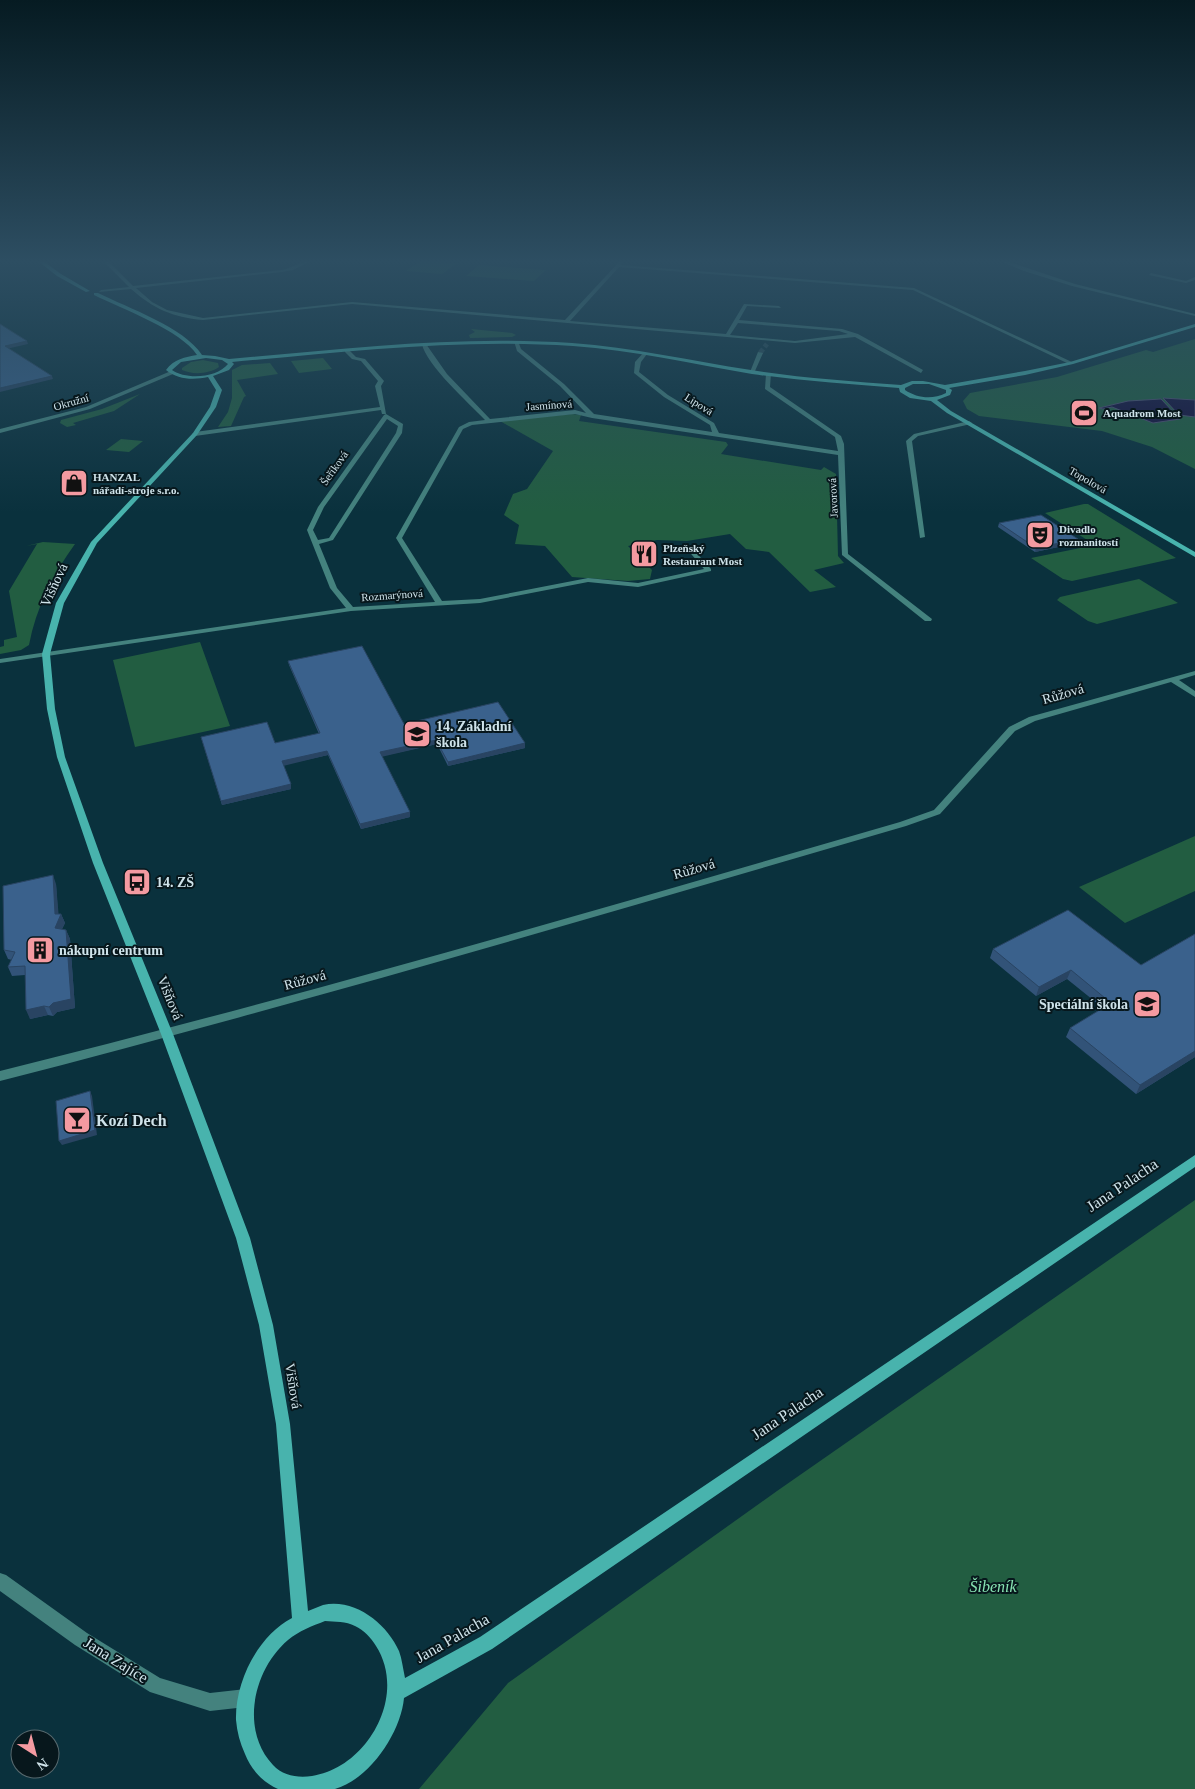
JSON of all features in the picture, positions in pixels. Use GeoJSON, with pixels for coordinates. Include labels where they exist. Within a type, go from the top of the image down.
{"type":"FeatureCollection","features":[{"type":"Feature","properties":{"kind":"street"},"geometry":{"type":"LineString","coordinates":[[192,344],[198,349],[201,356]]}},
{"type":"Feature","properties":{"kind":"street"},"geometry":{"type":"LineString","coordinates":[[229,361],[230,367],[209,375],[182,376],[169,370],[174,364],[201,356],[217,357],[229,361],[440,344]]}},
{"type":"Feature","properties":{"kind":"street"},"geometry":{"type":"LineString","coordinates":[[517,344],[519,350],[562,385],[593,416]]}},
{"type":"Feature","properties":{"kind":"street"},"geometry":{"type":"LineString","coordinates":[[576,344],[769,374],[902,387],[911,383],[921,382],[945,387],[1071,363],[1131,344]]}},
{"type":"Feature","properties":{"kind":"street"},"geometry":{"type":"LineString","coordinates":[[872,344],[921,371]]}},
{"type":"Feature","properties":{"kind":"street"},"geometry":{"type":"LineString","coordinates":[[1032,344],[1071,363]]}},
{"type":"Feature","properties":{"kind":"street"},"geometry":{"type":"LineString","coordinates":[[424,345],[429,356],[488,420]]}},
{"type":"Feature","properties":{"kind":"street"},"geometry":{"type":"LineString","coordinates":[[315,543],[331,539],[399,433],[402,425],[386,416],[378,386],[381,381],[363,360],[354,358],[347,351]]}},
{"type":"Feature","properties":{"kind":"street"},"geometry":{"type":"LineString","coordinates":[[752,372],[760,353]]}},
{"type":"Feature","properties":{"kind":"street","name":"Lipová"},"geometry":{"type":"LineString","coordinates":[[644,354],[638,362],[636,372],[666,396],[712,424],[716,434]]}},
{"type":"Feature","properties":{"kind":"street","name":"Okružní"},"geometry":{"type":"LineString","coordinates":[[0,431],[88,408],[171,372]]}},
{"type":"Feature","properties":{"kind":"street","name":"Javorová"},"geometry":{"type":"LineString","coordinates":[[769,374],[767,388],[838,436],[841,444],[845,555],[928,619]]}},
{"type":"Feature","properties":{"kind":"street","name":"Višňová"},"geometry":{"type":"LineString","coordinates":[[209,375],[218,390],[213,407],[195,434],[94,542],[60,603],[46,654],[51,709],[61,757],[98,863],[167,1034],[243,1238],[266,1325],[283,1424],[302,1621]]}},
{"type":"Feature","properties":{"kind":"street","name":"Topolová"},"geometry":{"type":"LineString","coordinates":[[902,387],[902,391],[911,396],[932,399],[969,423],[1195,555]]}},
{"type":"Feature","properties":{"kind":"street"},"geometry":{"type":"LineString","coordinates":[[932,399],[948,394],[949,390],[945,387]]}},
{"type":"Feature","properties":{"kind":"street"},"geometry":{"type":"LineString","coordinates":[[195,434],[383,408]]}},
{"type":"Feature","properties":{"kind":"street","name":"Jasmínová"},"geometry":{"type":"LineString","coordinates":[[440,603],[400,538],[461,428],[472,423],[575,412],[840,453]]}},
{"type":"Feature","properties":{"kind":"street","name":"Šeříková"},"geometry":{"type":"LineString","coordinates":[[351,609],[334,588],[310,530],[321,507],[386,416]]}},
{"type":"Feature","properties":{"kind":"street"},"geometry":{"type":"LineString","coordinates":[[922,537],[909,441],[916,435],[969,423]]}},
{"type":"Feature","properties":{"kind":"street","name":"Rozmarýnová"},"geometry":{"type":"LineString","coordinates":[[0,661],[351,609],[506,597],[588,580],[638,585],[709,570],[689,548]]}},
{"type":"Feature","properties":{"kind":"street","name":"Růžová"},"geometry":{"type":"LineString","coordinates":[[0,1076],[167,1034],[484,946],[896,826],[937,812],[1012,729],[1032,719],[1195,673]]}},
{"type":"Feature","properties":{"kind":"street"},"geometry":{"type":"LineString","coordinates":[[1172,679],[1195,695]]}},
{"type":"Feature","properties":{"kind":"street","name":"Jana Palacha"},"geometry":{"type":"LineString","coordinates":[[398,1692],[486,1643],[1195,1160]]}},
{"type":"Feature","properties":{"kind":"street","name":"Jana Zajíce"},"geometry":{"type":"LineString","coordinates":[[0,1581],[81,1639],[156,1686],[210,1702],[246,1698]]}},
{"type":"Feature","properties":{"kind":"street","name":"Jana Palacha"},"geometry":{"type":"LineString","coordinates":[[325,1613],[348,1614],[369,1624],[386,1641],[396,1665],[398,1692],[392,1720],[379,1746],[360,1768],[336,1782],[311,1788],[286,1787],[267,1772],[252,1751],[245,1726],[246,1698],[254,1674],[266,1652],[282,1634],[302,1621],[325,1613]]}},
{"type":"Feature","properties":{"kind":"green space","name":"Aquadrom Most"},"geometry":{"type":"Polygon","coordinates":[[[1177,344],[1195,344],[1195,469],[1152,447],[1102,431],[979,416],[967,409],[963,401],[970,393],[1057,377],[1146,350],[1153,352],[1177,344]]]}},
{"type":"Feature","properties":{"kind":"green space"},"geometry":{"type":"Polygon","coordinates":[[[323,358],[332,369],[299,373],[291,361],[323,358]]]}},
{"type":"Feature","properties":{"kind":"green space"},"geometry":{"type":"Polygon","coordinates":[[[203,360],[218,363],[219,367],[201,373],[191,373],[182,370],[191,362],[203,360]]]}},
{"type":"Feature","properties":{"kind":"green space"},"geometry":{"type":"Polygon","coordinates":[[[270,363],[278,374],[237,380],[246,396],[231,426],[218,427],[228,412],[232,398],[232,370],[242,365],[270,363]]]}},
{"type":"Feature","properties":{"kind":"green space"},"geometry":{"type":"Polygon","coordinates":[[[140,394],[114,411],[73,423],[76,425],[67,427],[60,423],[61,420],[102,409],[140,394]]]}},
{"type":"Feature","properties":{"kind":"green space"},"geometry":{"type":"Polygon","coordinates":[[[572,414],[581,415],[579,421],[726,442],[728,445],[721,454],[821,470],[824,467],[836,474],[838,556],[844,563],[814,570],[836,587],[810,592],[769,552],[746,549],[730,534],[687,541],[657,540],[628,546],[652,570],[650,579],[628,581],[572,577],[545,546],[515,544],[519,525],[504,515],[513,494],[527,489],[553,451],[500,421],[572,414]]]}},
{"type":"Feature","properties":{"kind":"green space"},"geometry":{"type":"Polygon","coordinates":[[[121,439],[143,441],[129,452],[106,450],[121,439]]]}},
{"type":"Feature","properties":{"kind":"green space"},"geometry":{"type":"Polygon","coordinates":[[[1088,504],[1176,558],[1072,581],[1063,579],[1031,558],[1095,545],[1045,513],[1088,504]]]}},
{"type":"Feature","properties":{"kind":"green space"},"geometry":{"type":"Polygon","coordinates":[[[43,542],[75,544],[46,592],[36,618],[29,645],[21,650],[0,654],[0,647],[4,646],[4,640],[17,637],[9,591],[37,544],[26,546],[43,542]]]}},
{"type":"Feature","properties":{"kind":"green space"},"geometry":{"type":"Polygon","coordinates":[[[1139,579],[1178,603],[1097,624],[1088,621],[1057,600],[1060,597],[1139,579]]]}},
{"type":"Feature","properties":{"kind":"green space"},"geometry":{"type":"Polygon","coordinates":[[[200,642],[230,726],[135,747],[113,660],[200,642]]]}},
{"type":"Feature","properties":{"kind":"green space"},"geometry":{"type":"Polygon","coordinates":[[[1195,836],[1195,891],[1125,923],[1079,887],[1195,836]]]}},
{"type":"Feature","properties":{"kind":"green space","name":"Šibeník"},"geometry":{"type":"Polygon","coordinates":[[[1195,1200],[1195,1789],[419,1789],[508,1683],[777,1491],[1195,1200]]]}},
{"type":"Feature","properties":{"kind":"shaded area"},"geometry":{"type":"Polygon","coordinates":[[[1163,398],[1195,400],[1195,417],[1179,415],[1163,398]]]}},
{"type":"Feature","properties":{"kind":"shaded area"},"geometry":{"type":"Polygon","coordinates":[[[1161,399],[1180,419],[1153,423],[1112,407],[1099,408],[1128,401],[1161,399]]]}},
{"type":"Feature","properties":{"kind":"building"},"geometry":{"type":"Polygon","coordinates":[[[0,344],[12,344],[5,346],[52,376],[0,388],[0,344]]]}},
{"type":"Feature","properties":{"kind":"building","name":"Divadlo rozmanitostí"},"geometry":{"type":"Polygon","coordinates":[[[1041,515],[1078,539],[1036,548],[999,523],[1041,515]]]}},
{"type":"Feature","properties":{"kind":"building","name":"14. Základní škola"},"geometry":{"type":"Polygon","coordinates":[[[362,646],[404,724],[498,702],[525,743],[448,762],[436,740],[380,752],[410,812],[360,824],[327,751],[282,761],[291,784],[221,801],[201,737],[267,722],[275,743],[320,733],[288,661],[362,646]]]}},
{"type":"Feature","properties":{"kind":"building","name":"nákupní centrum"},"geometry":{"type":"Polygon","coordinates":[[[53,875],[55,914],[61,914],[55,928],[66,930],[71,999],[53,1003],[49,1007],[44,1006],[26,1010],[25,966],[8,967],[15,952],[4,950],[3,886],[53,875]]]}},
{"type":"Feature","properties":{"kind":"building","name":"Speciální škola"},"geometry":{"type":"Polygon","coordinates":[[[1068,910],[1141,965],[1195,934],[1195,1051],[1140,1085],[1070,1028],[1111,1003],[1071,970],[1039,987],[993,949],[1068,910]]]}},
{"type":"Feature","properties":{"kind":"building","name":"Kozí Dech"},"geometry":{"type":"Polygon","coordinates":[[[90,1091],[95,1130],[59,1141],[56,1101],[90,1091]]]}},
{"type":"Feature","properties":{"kind":"tunnel"},"geometry":{"type":"LineString","coordinates":[[760,353],[767,344]]}},
{"type":"Feature","properties":{"kind":"place","name":"Aquadrom Most"},"geometry":{"type":"Point","coordinates":[1084,413]}},
{"type":"Feature","properties":{"kind":"place","name":"HANZAL nářadí-stroje s.r.o."},"geometry":{"type":"Point","coordinates":[74,483]}},
{"type":"Feature","properties":{"kind":"place","name":"Divadlo rozmanitostí"},"geometry":{"type":"Point","coordinates":[1040,535]}},
{"type":"Feature","properties":{"kind":"place","name":"Plzeňský Restaurant Most"},"geometry":{"type":"Point","coordinates":[644,554]}},
{"type":"Feature","properties":{"kind":"place","name":"14. Základní škola"},"geometry":{"type":"Point","coordinates":[417,734]}},
{"type":"Feature","properties":{"kind":"place","name":"14. ZŠ"},"geometry":{"type":"Point","coordinates":[137,882]}},
{"type":"Feature","properties":{"kind":"place","name":"nákupní centrum"},"geometry":{"type":"Point","coordinates":[40,950]}},
{"type":"Feature","properties":{"kind":"place","name":"Speciální škola"},"geometry":{"type":"Point","coordinates":[1147,1004]}},
{"type":"Feature","properties":{"kind":"place","name":"Kozí Dech"},"geometry":{"type":"Point","coordinates":[77,1120]}}]}
